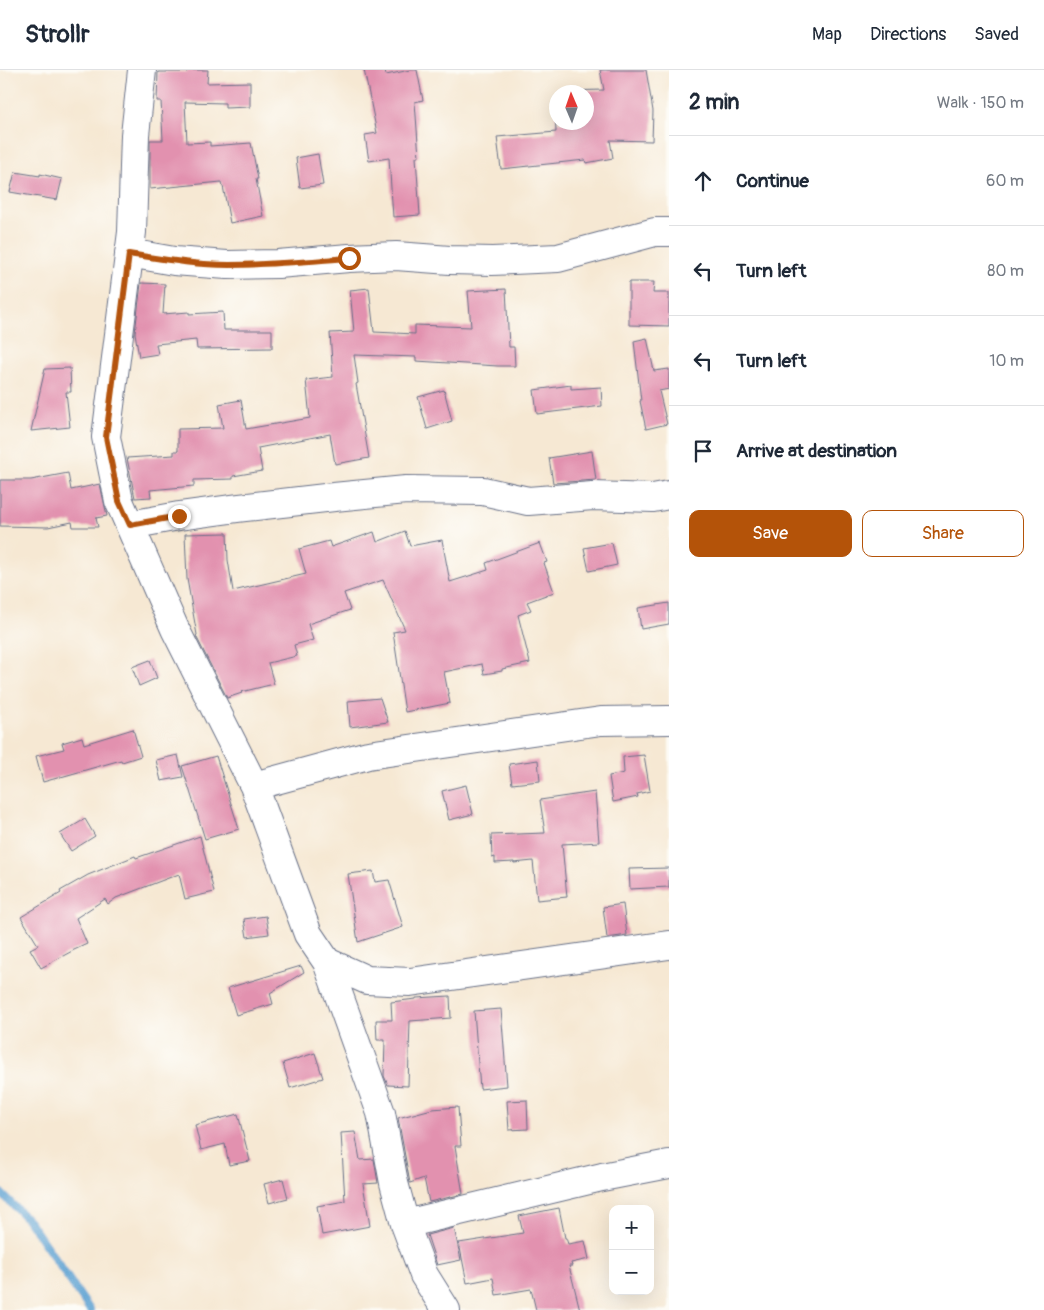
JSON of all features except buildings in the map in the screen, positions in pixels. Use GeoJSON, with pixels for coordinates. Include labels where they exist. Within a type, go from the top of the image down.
{"type":"FeatureCollection","features":[{"type":"Feature","properties":{"kind":"street"},"geometry":{"type":"LineString","coordinates":[[142,70],[135,135],[132,232],[106,437],[119,501],[175,629],[254,786],[308,934],[327,962],[381,1113],[394,1183],[405,1224],[424,1275],[446,1310]]}},
{"type":"Feature","properties":{"kind":"street"},"geometry":{"type":"LineString","coordinates":[[129,254],[174,261],[227,265],[278,264],[396,256],[492,261],[558,258],[655,232],[669,232]]}},
{"type":"Feature","properties":{"kind":"street"},"geometry":{"type":"LineString","coordinates":[[130,525],[238,508],[406,490],[482,491],[528,501],[593,496],[653,498],[669,495]]}},
{"type":"Feature","properties":{"kind":"street"},"geometry":{"type":"LineString","coordinates":[[254,786],[368,756],[601,721],[669,720]]}},
{"type":"Feature","properties":{"kind":"street"},"geometry":{"type":"LineString","coordinates":[[327,962],[367,980],[410,982],[669,945]]}},
{"type":"Feature","properties":{"kind":"street"},"geometry":{"type":"LineString","coordinates":[[405,1224],[669,1164]]}},
{"type":"Feature","properties":{"kind":"waterway"},"geometry":{"type":"LineString","coordinates":[[0,1192],[29,1221],[90,1310]]}},
{"type":"Feature","properties":{"kind":"route"},"geometry":{"type":"LineString","coordinates":[[179,516],[130,525],[119,501],[106,437],[129,254],[174,261],[227,265],[278,264],[349,258]]}}]}
